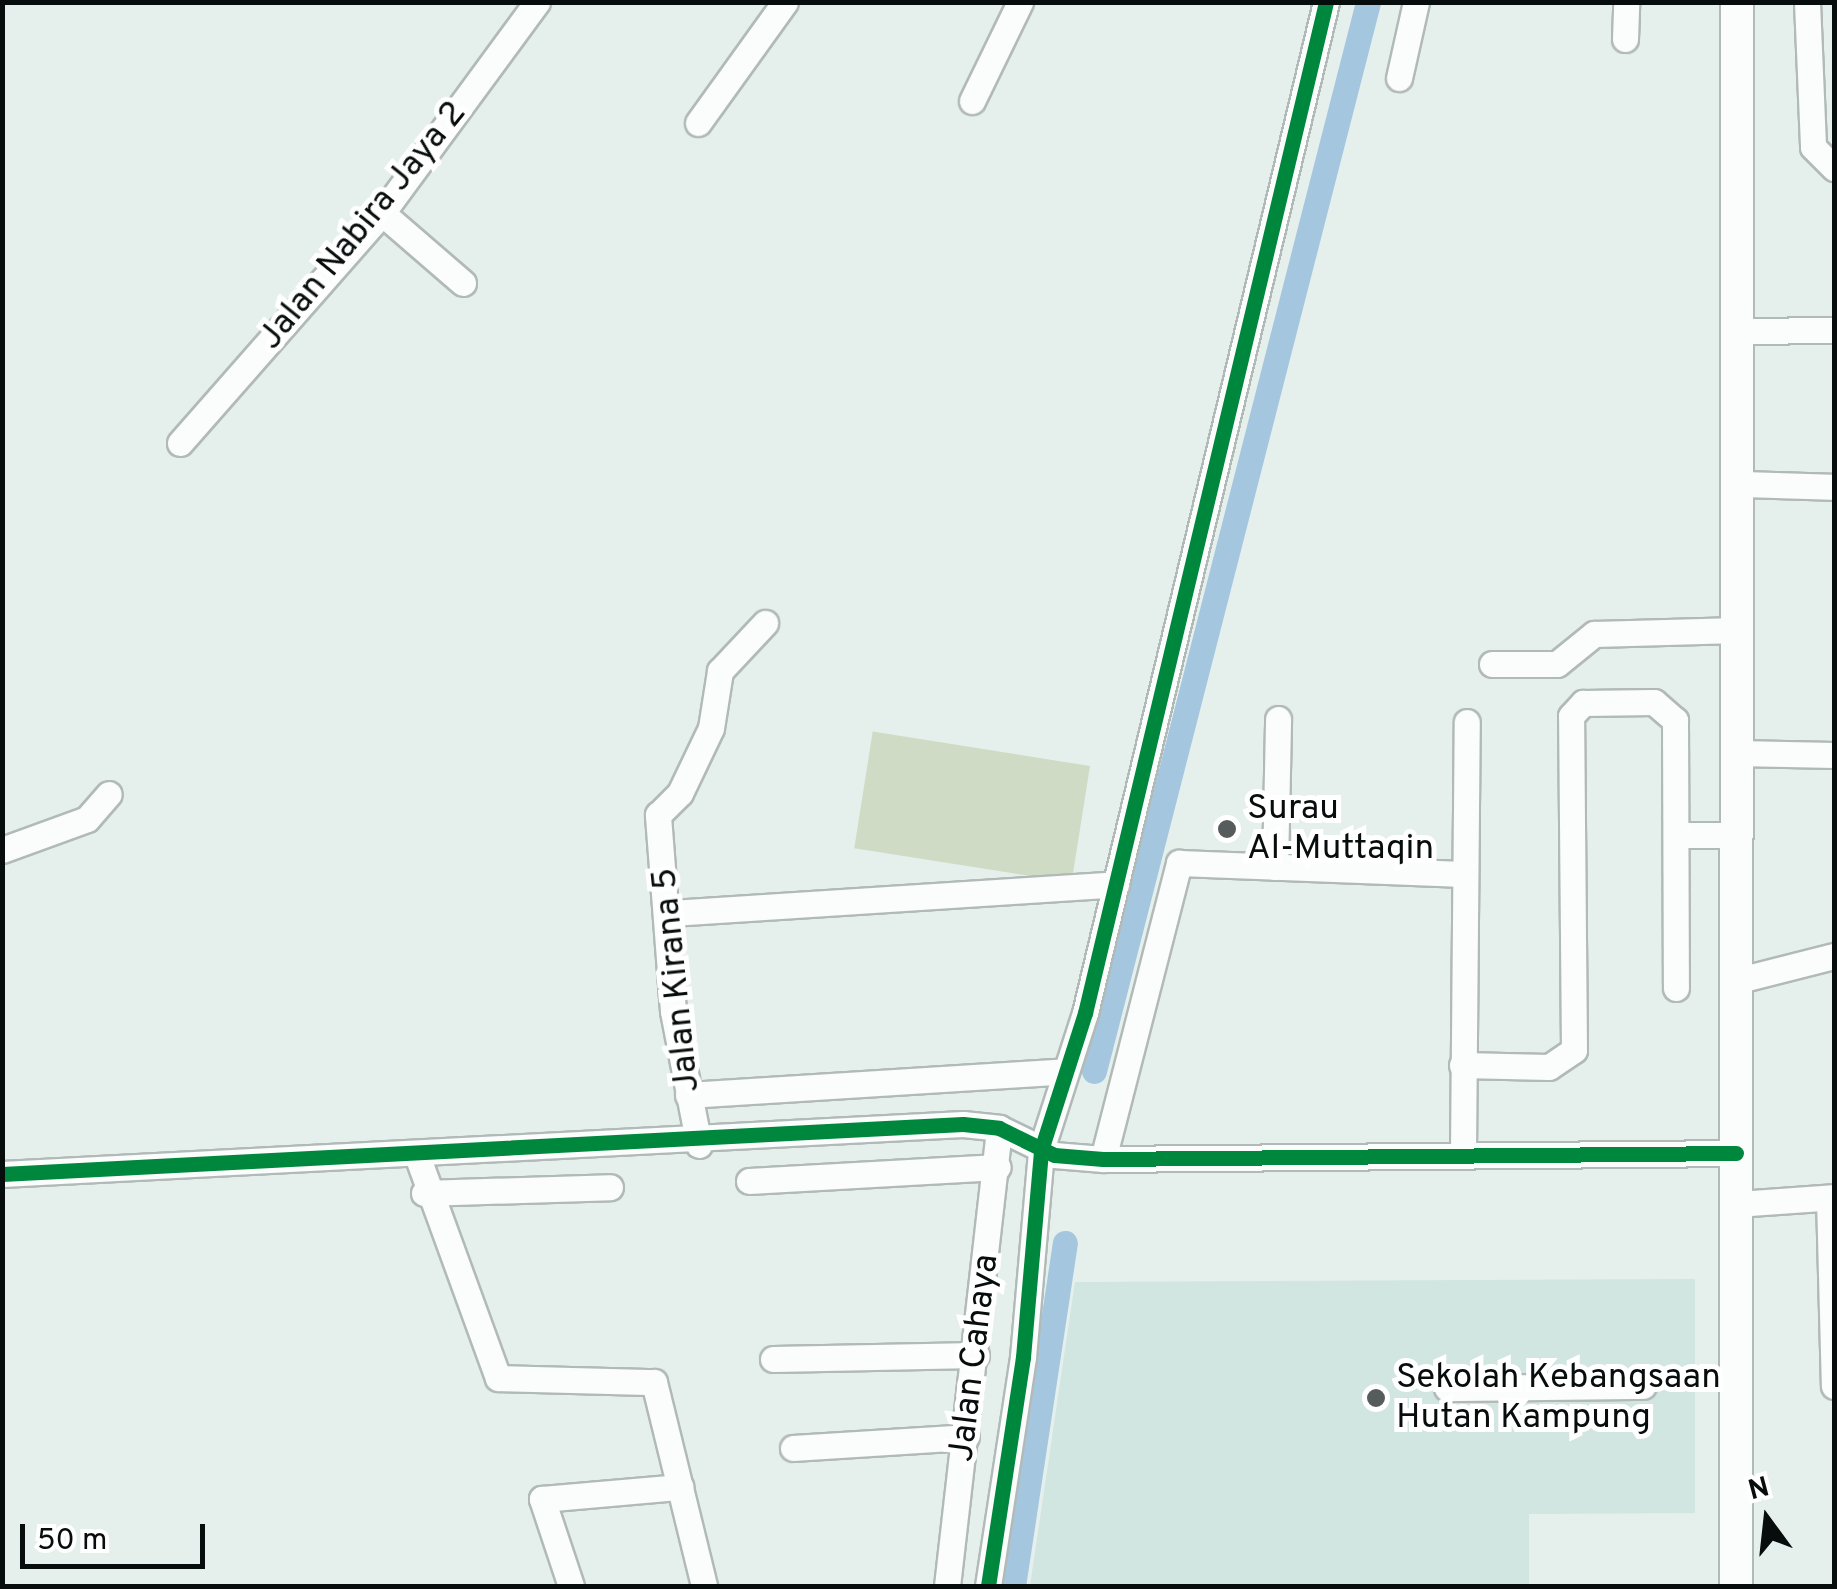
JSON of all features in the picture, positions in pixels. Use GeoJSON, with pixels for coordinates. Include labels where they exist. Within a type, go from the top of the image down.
{"type":"FeatureCollection","features":[{"type":"Feature","properties":{"kind":"main road"},"geometry":{"type":"LineString","coordinates":[[1736,1586],[1735,835],[1741,331],[1737,2]]}},
{"type":"Feature","properties":{"kind":"street","name":"Jalan Nabira Jaya 2"},"geometry":{"type":"LineString","coordinates":[[180,443],[382,213],[538,2]]}},
{"type":"Feature","properties":{"kind":"street"},"geometry":{"type":"LineString","coordinates":[[698,123],[784,2]]}},
{"type":"Feature","properties":{"kind":"street"},"geometry":{"type":"LineString","coordinates":[[972,100],[1020,2]]}},
{"type":"Feature","properties":{"kind":"street"},"geometry":{"type":"LineString","coordinates":[[988,1586],[1025,1343],[1041,1150],[1116,884],[1326,2]]}},
{"type":"Feature","properties":{"kind":"street"},"geometry":{"type":"LineString","coordinates":[[1400,78],[1416,2]]}},
{"type":"Feature","properties":{"kind":"street"},"geometry":{"type":"LineString","coordinates":[[1625,39],[1626,2]]}},
{"type":"Feature","properties":{"kind":"street"},"geometry":{"type":"LineString","coordinates":[[1807,2],[1813,148],[1834,168]]}},
{"type":"Feature","properties":{"kind":"street"},"geometry":{"type":"LineString","coordinates":[[382,213],[463,283]]}},
{"type":"Feature","properties":{"kind":"street"},"geometry":{"type":"LineString","coordinates":[[1741,331],[1834,330]]}},
{"type":"Feature","properties":{"kind":"street"},"geometry":{"type":"LineString","coordinates":[[1740,484],[1834,486]]}},
{"type":"Feature","properties":{"kind":"street","name":"Jalan Kirana 5"},"geometry":{"type":"LineString","coordinates":[[699,1145],[673,1010],[672,913],[658,815],[680,793],[711,728],[720,672],[765,624]]}},
{"type":"Feature","properties":{"kind":"street"},"geometry":{"type":"LineString","coordinates":[[1492,664],[1557,664],[1594,634],[1738,630]]}},
{"type":"Feature","properties":{"kind":"street"},"geometry":{"type":"LineString","coordinates":[[1462,1064],[1569,1060],[1571,716],[1584,704],[1654,702],[1670,710],[1676,835],[1676,988]]}},
{"type":"Feature","properties":{"kind":"street"},"geometry":{"type":"LineString","coordinates":[[1275,867],[1278,719]]}},
{"type":"Feature","properties":{"kind":"street"},"geometry":{"type":"LineString","coordinates":[[1463,1152],[1467,722]]}},
{"type":"Feature","properties":{"kind":"street"},"geometry":{"type":"LineString","coordinates":[[1737,752],[1834,755]]}},
{"type":"Feature","properties":{"kind":"street"},"geometry":{"type":"LineString","coordinates":[[2,850],[87,818],[109,794]]}},
{"type":"Feature","properties":{"kind":"street"},"geometry":{"type":"LineString","coordinates":[[1676,835],[1735,835]]}},
{"type":"Feature","properties":{"kind":"street"},"geometry":{"type":"LineString","coordinates":[[1103,1159],[1175,868],[1275,867],[1464,874]]}},
{"type":"Feature","properties":{"kind":"street"},"geometry":{"type":"LineString","coordinates":[[672,913],[1116,884]]}},
{"type":"Feature","properties":{"kind":"street"},"geometry":{"type":"LineString","coordinates":[[1735,981],[1834,956]]}},
{"type":"Feature","properties":{"kind":"street"},"geometry":{"type":"LineString","coordinates":[[688,1095],[1065,1072]]}},
{"type":"Feature","properties":{"kind":"street"},"geometry":{"type":"LineString","coordinates":[[2,1174],[418,1158],[999,1128],[1041,1150],[1103,1159],[1463,1152],[1736,1153]]}},
{"type":"Feature","properties":{"kind":"street","name":"Jalan Cahaya"},"geometry":{"type":"LineString","coordinates":[[946,1586],[998,1166],[999,1128]]}},
{"type":"Feature","properties":{"kind":"street"},"geometry":{"type":"LineString","coordinates":[[418,1158],[424,1194],[498,1378],[654,1382],[704,1586]]}},
{"type":"Feature","properties":{"kind":"street"},"geometry":{"type":"LineString","coordinates":[[749,1182],[998,1166]]}},
{"type":"Feature","properties":{"kind":"street"},"geometry":{"type":"LineString","coordinates":[[424,1194],[610,1187]]}},
{"type":"Feature","properties":{"kind":"street"},"geometry":{"type":"LineString","coordinates":[[1738,1204],[1832,1198],[1834,1386]]}},
{"type":"Feature","properties":{"kind":"street"},"geometry":{"type":"LineString","coordinates":[[773,1358],[976,1355]]}},
{"type":"Feature","properties":{"kind":"street"},"geometry":{"type":"LineString","coordinates":[[1447,1388],[1642,1386]]}},
{"type":"Feature","properties":{"kind":"street"},"geometry":{"type":"LineString","coordinates":[[793,1448],[966,1437]]}},
{"type":"Feature","properties":{"kind":"street"},"geometry":{"type":"LineString","coordinates":[[571,1586],[542,1499],[680,1487]]}},
{"type":"Feature","properties":{"kind":"shaded area","name":"Sekolah Kebangsaan Hutan Kampung"},"geometry":{"type":"Polygon","coordinates":[[[1695,1279],[1695,1513],[1529,1514],[1529,1586],[1030,1586],[1075,1282],[1695,1279]]]}},
{"type":"Feature","properties":{"kind":"green space"},"geometry":{"type":"Polygon","coordinates":[[[873,732],[1090,766],[1072,883],[854,848],[873,732]]]}},
{"type":"Feature","properties":{"kind":"waterway"},"geometry":{"type":"LineString","coordinates":[[1094,1071],[1368,2]]}},
{"type":"Feature","properties":{"kind":"waterway"},"geometry":{"type":"LineString","coordinates":[[1013,1586],[1065,1243]]}},
{"type":"Feature","properties":{"kind":"cycle path"},"geometry":{"type":"LineString","coordinates":[[988,1586],[1023,1357],[1041,1150],[1085,1013],[1326,2]]}},
{"type":"Feature","properties":{"kind":"cycle path"},"geometry":{"type":"LineString","coordinates":[[2,1174],[963,1124],[999,1128],[1054,1155],[1103,1159],[1736,1153]]}},
{"type":"Feature","properties":{"kind":"place","name":"Surau Al-Muttaqin"},"geometry":{"type":"Point","coordinates":[1227,829]}},
{"type":"Feature","properties":{"kind":"place","name":"Sekolah Kebangsaan Hutan Kampung"},"geometry":{"type":"Point","coordinates":[1376,1398]}}]}
